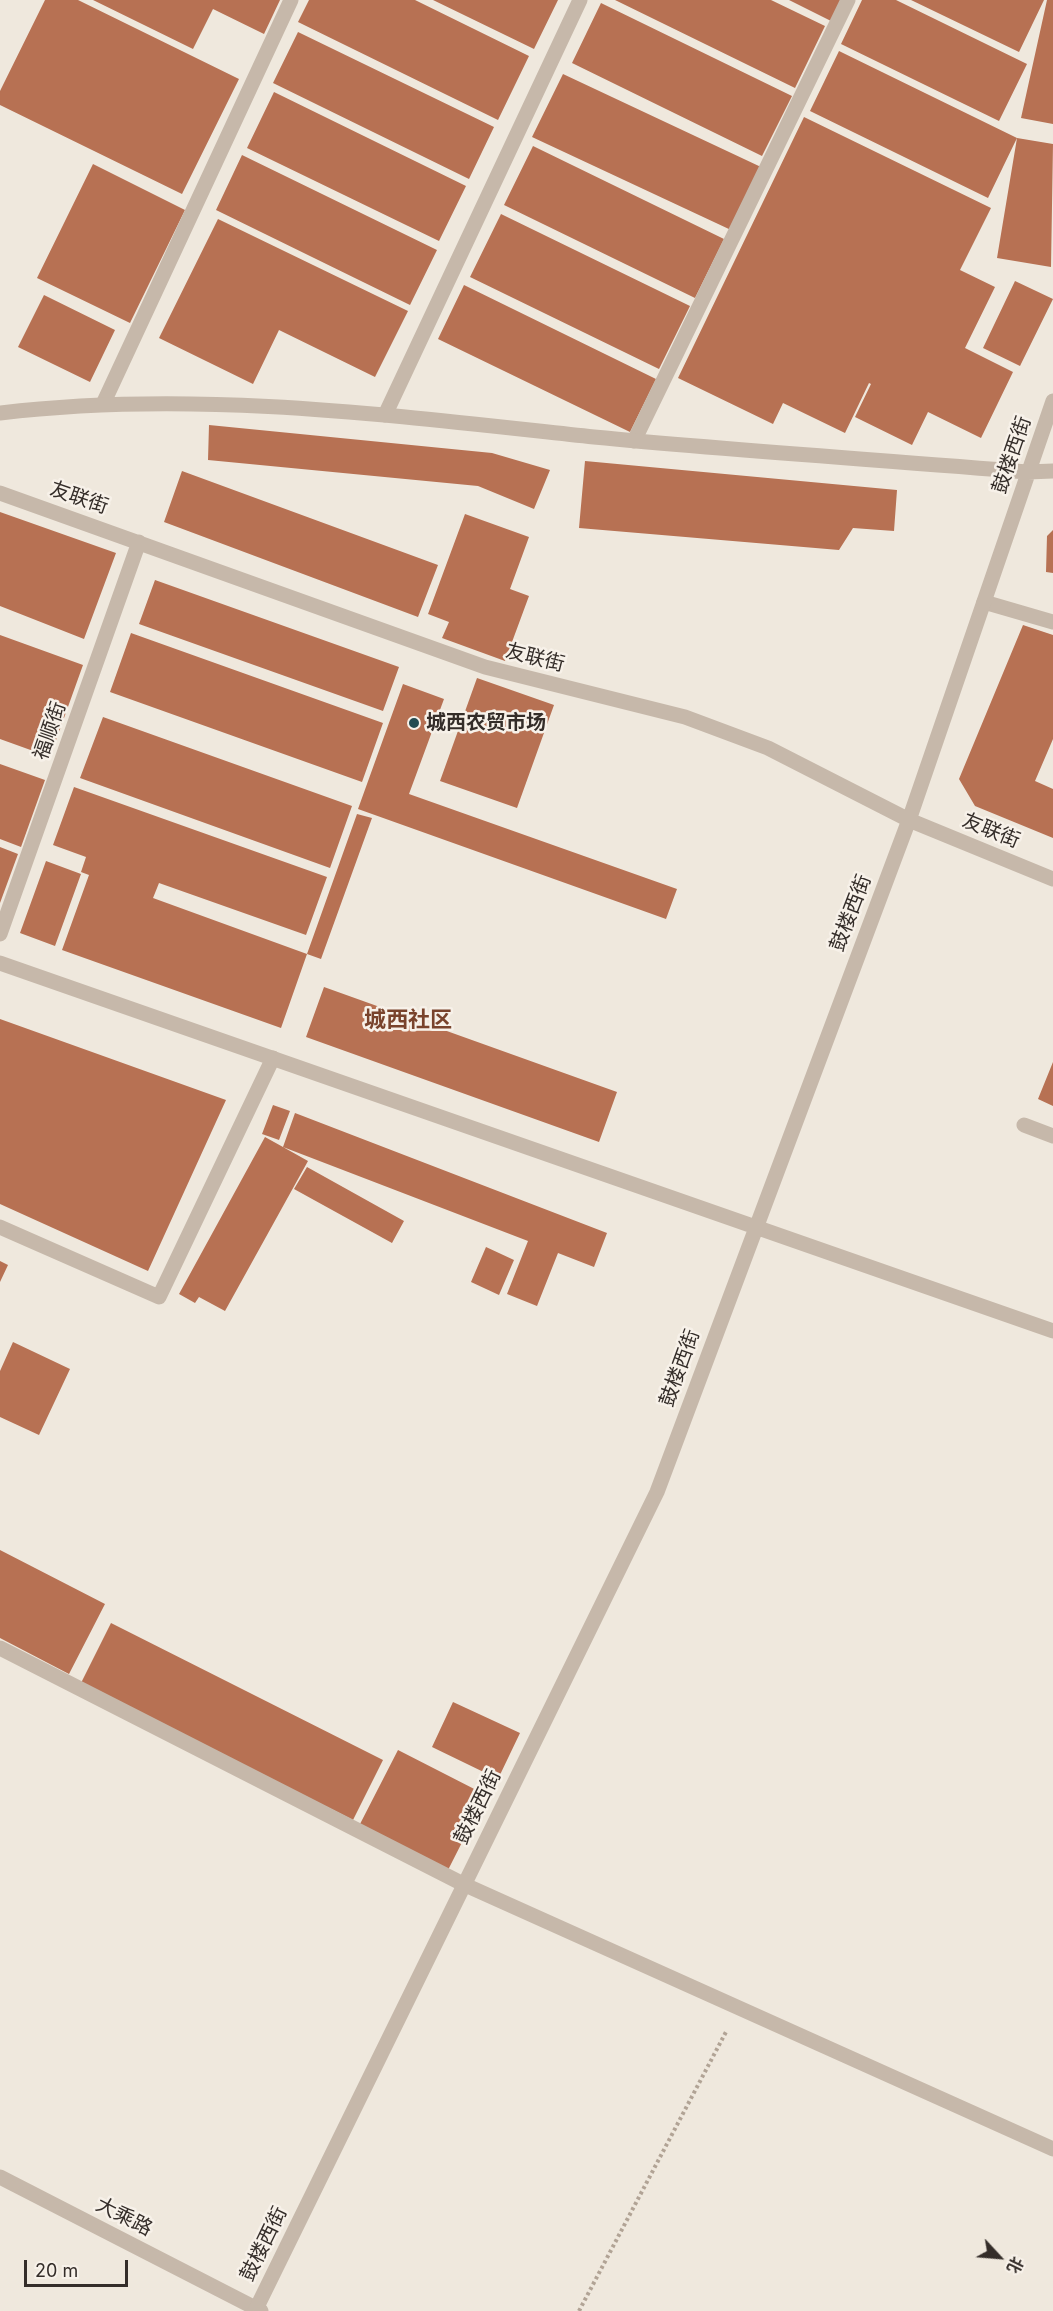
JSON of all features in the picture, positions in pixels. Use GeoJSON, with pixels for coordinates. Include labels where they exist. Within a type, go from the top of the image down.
{"type":"FeatureCollection","features":[{"type":"Feature","properties":{"kind":"street"},"geometry":{"type":"LineString","coordinates":[[103,404],[291,0]]}},
{"type":"Feature","properties":{"kind":"street"},"geometry":{"type":"LineString","coordinates":[[385,415],[580,0]]}},
{"type":"Feature","properties":{"kind":"street"},"geometry":{"type":"LineString","coordinates":[[634,441],[848,0]]}},
{"type":"Feature","properties":{"kind":"street","name":"鼓楼西街"},"geometry":{"type":"LineString","coordinates":[[257,2310],[463,1884],[657,1492],[754,1227],[909,820],[1053,401]]}},
{"type":"Feature","properties":{"kind":"street"},"geometry":{"type":"LineString","coordinates":[[0,413],[103,404],[218,405],[385,415],[634,441],[1028,472],[1053,471]]}},
{"type":"Feature","properties":{"kind":"street","name":"友联街"},"geometry":{"type":"LineString","coordinates":[[0,493],[484,667],[685,717],[768,748],[909,820],[1053,879]]}},
{"type":"Feature","properties":{"kind":"street","name":"福顺街"},"geometry":{"type":"LineString","coordinates":[[0,934],[139,542]]}},
{"type":"Feature","properties":{"kind":"street"},"geometry":{"type":"LineString","coordinates":[[984,602],[1053,622]]}},
{"type":"Feature","properties":{"kind":"street"},"geometry":{"type":"LineString","coordinates":[[0,963],[1053,1331]]}},
{"type":"Feature","properties":{"kind":"street"},"geometry":{"type":"LineString","coordinates":[[0,1227],[159,1297],[273,1058]]}},
{"type":"Feature","properties":{"kind":"street"},"geometry":{"type":"LineString","coordinates":[[1024,1125],[1053,1136]]}},
{"type":"Feature","properties":{"kind":"street"},"geometry":{"type":"LineString","coordinates":[[0,1648],[463,1884],[1053,2149]]}},
{"type":"Feature","properties":{"kind":"street","name":"大乘路"},"geometry":{"type":"LineString","coordinates":[[0,2177],[257,2310]]}},
{"type":"Feature","properties":{"kind":"path"},"geometry":{"type":"LineString","coordinates":[[579,2311],[739,2008]]}},
{"type":"Feature","properties":{"kind":"building"},"geometry":{"type":"Polygon","coordinates":[[[45,0],[78,0],[239,79],[182,194],[0,105],[0,91],[45,0]]]}},
{"type":"Feature","properties":{"kind":"building"},"geometry":{"type":"Polygon","coordinates":[[[93,0],[280,0],[264,34],[213,9],[193,49],[93,0]]]}},
{"type":"Feature","properties":{"kind":"building"},"geometry":{"type":"Polygon","coordinates":[[[309,0],[415,0],[529,56],[498,120],[298,22],[309,0]]]}},
{"type":"Feature","properties":{"kind":"building"},"geometry":{"type":"Polygon","coordinates":[[[433,0],[558,0],[534,49],[433,0]]]}},
{"type":"Feature","properties":{"kind":"building"},"geometry":{"type":"Polygon","coordinates":[[[615,0],[771,0],[825,26],[795,88],[615,0]]]}},
{"type":"Feature","properties":{"kind":"building"},"geometry":{"type":"Polygon","coordinates":[[[789,0],[841,0],[831,21],[789,0]]]}},
{"type":"Feature","properties":{"kind":"building"},"geometry":{"type":"Polygon","coordinates":[[[862,0],[896,0],[1027,64],[999,121],[841,44],[862,0]]]}},
{"type":"Feature","properties":{"kind":"building"},"geometry":{"type":"Polygon","coordinates":[[[911,0],[1044,0],[1019,52],[911,0]]]}},
{"type":"Feature","properties":{"kind":"building"},"geometry":{"type":"Polygon","coordinates":[[[1047,0],[1053,0],[1053,124],[1021,118],[1047,0]]]}},
{"type":"Feature","properties":{"kind":"building"},"geometry":{"type":"Polygon","coordinates":[[[601,3],[792,96],[762,156],[572,63],[601,3]]]}},
{"type":"Feature","properties":{"kind":"building"},"geometry":{"type":"Polygon","coordinates":[[[298,32],[494,127],[469,179],[273,83],[298,32]]]}},
{"type":"Feature","properties":{"kind":"building"},"geometry":{"type":"Polygon","coordinates":[[[839,51],[1017,138],[988,198],[810,111],[839,51]]]}},
{"type":"Feature","properties":{"kind":"building"},"geometry":{"type":"Polygon","coordinates":[[[563,74],[761,167],[731,230],[532,137],[563,74]]]}},
{"type":"Feature","properties":{"kind":"building"},"geometry":{"type":"Polygon","coordinates":[[[274,92],[466,186],[439,241],[247,148],[274,92]]]}},
{"type":"Feature","properties":{"kind":"building"},"geometry":{"type":"Polygon","coordinates":[[[804,117],[991,208],[960,270],[995,287],[965,348],[1013,372],[981,438],[928,412],[912,445],[855,417],[871,384],[869,383],[845,433],[783,403],[773,424],[678,378],[804,117]]]}},
{"type":"Feature","properties":{"kind":"building"},"geometry":{"type":"Polygon","coordinates":[[[1017,138],[1053,144],[1051,267],[997,258],[1017,138]]]}},
{"type":"Feature","properties":{"kind":"building"},"geometry":{"type":"Polygon","coordinates":[[[533,146],[724,239],[695,298],[504,205],[533,146]]]}},
{"type":"Feature","properties":{"kind":"building"},"geometry":{"type":"Polygon","coordinates":[[[242,155],[437,250],[410,305],[216,210],[242,155]]]}},
{"type":"Feature","properties":{"kind":"building"},"geometry":{"type":"Polygon","coordinates":[[[93,164],[185,210],[130,323],[37,278],[93,164]]]}},
{"type":"Feature","properties":{"kind":"building"},"geometry":{"type":"Polygon","coordinates":[[[501,214],[690,306],[659,369],[470,277],[501,214]]]}},
{"type":"Feature","properties":{"kind":"building"},"geometry":{"type":"Polygon","coordinates":[[[218,219],[408,311],[375,377],[279,330],[253,384],[159,338],[218,219]]]}},
{"type":"Feature","properties":{"kind":"building"},"geometry":{"type":"Polygon","coordinates":[[[1015,281],[1053,299],[1020,366],[983,348],[1015,281]]]}},
{"type":"Feature","properties":{"kind":"building"},"geometry":{"type":"Polygon","coordinates":[[[464,285],[656,379],[630,432],[438,339],[464,285]]]}},
{"type":"Feature","properties":{"kind":"building"},"geometry":{"type":"Polygon","coordinates":[[[44,295],[115,330],[90,382],[18,347],[44,295]]]}},
{"type":"Feature","properties":{"kind":"building"},"geometry":{"type":"Polygon","coordinates":[[[209,425],[492,453],[550,470],[534,509],[478,486],[208,460],[209,425]]]}},
{"type":"Feature","properties":{"kind":"building"},"geometry":{"type":"Polygon","coordinates":[[[585,461],[897,490],[894,531],[853,528],[839,550],[579,528],[585,461]]]}},
{"type":"Feature","properties":{"kind":"building"},"geometry":{"type":"Polygon","coordinates":[[[182,471],[438,565],[418,617],[164,522],[182,471]]]}},
{"type":"Feature","properties":{"kind":"building"},"geometry":{"type":"Polygon","coordinates":[[[0,512],[116,553],[84,639],[0,606],[0,512]]]}},
{"type":"Feature","properties":{"kind":"building"},"geometry":{"type":"Polygon","coordinates":[[[465,514],[529,537],[510,589],[529,596],[505,661],[442,638],[449,622],[428,614],[465,514]]]}},
{"type":"Feature","properties":{"kind":"building"},"geometry":{"type":"Polygon","coordinates":[[[1053,530],[1053,573],[1046,572],[1047,536],[1053,530]]]}},
{"type":"Feature","properties":{"kind":"building"},"geometry":{"type":"Polygon","coordinates":[[[155,580],[399,667],[383,711],[139,624],[155,580]]]}},
{"type":"Feature","properties":{"kind":"building"},"geometry":{"type":"Polygon","coordinates":[[[1023,625],[1053,635],[1053,739],[1035,781],[1053,789],[1053,838],[975,806],[959,779],[1023,625]]]}},
{"type":"Feature","properties":{"kind":"building"},"geometry":{"type":"Polygon","coordinates":[[[131,633],[383,723],[362,782],[110,692],[131,633]]]}},
{"type":"Feature","properties":{"kind":"building"},"geometry":{"type":"Polygon","coordinates":[[[0,635],[83,665],[50,757],[0,739],[0,635]]]}},
{"type":"Feature","properties":{"kind":"building"},"geometry":{"type":"Polygon","coordinates":[[[477,678],[554,705],[517,808],[440,781],[477,678]]]}},
{"type":"Feature","properties":{"kind":"building"},"geometry":{"type":"Polygon","coordinates":[[[403,684],[444,699],[409,794],[677,889],[666,919],[358,809],[403,684]]]}},
{"type":"Feature","properties":{"kind":"building"},"geometry":{"type":"Polygon","coordinates":[[[103,717],[352,806],[330,868],[80,778],[103,717]]]}},
{"type":"Feature","properties":{"kind":"building"},"geometry":{"type":"Polygon","coordinates":[[[0,764],[45,780],[21,847],[0,839],[0,764]]]}},
{"type":"Feature","properties":{"kind":"building"},"geometry":{"type":"Polygon","coordinates":[[[74,787],[327,877],[306,935],[159,883],[153,898],[307,954],[281,1028],[62,950],[89,875],[81,872],[86,857],[53,845],[74,787]]]}},
{"type":"Feature","properties":{"kind":"building"},"geometry":{"type":"Polygon","coordinates":[[[357,814],[372,818],[321,959],[307,954],[357,814]]]}},
{"type":"Feature","properties":{"kind":"building"},"geometry":{"type":"Polygon","coordinates":[[[0,847],[18,854],[0,903],[0,847]]]}},
{"type":"Feature","properties":{"kind":"building"},"geometry":{"type":"Polygon","coordinates":[[[46,861],[81,874],[55,946],[20,933],[46,861]]]}},
{"type":"Feature","properties":{"kind":"building"},"geometry":{"type":"Polygon","coordinates":[[[324,987],[617,1092],[599,1142],[306,1037],[324,987]]]}},
{"type":"Feature","properties":{"kind":"building"},"geometry":{"type":"Polygon","coordinates":[[[0,1019],[226,1100],[148,1271],[0,1204],[0,1019]]]}},
{"type":"Feature","properties":{"kind":"building"},"geometry":{"type":"Polygon","coordinates":[[[1053,1062],[1053,1106],[1038,1099],[1053,1062]]]}},
{"type":"Feature","properties":{"kind":"building"},"geometry":{"type":"Polygon","coordinates":[[[273,1105],[290,1111],[279,1140],[262,1134],[273,1105]]]}},
{"type":"Feature","properties":{"kind":"building"},"geometry":{"type":"Polygon","coordinates":[[[295,1113],[607,1233],[594,1267],[558,1253],[537,1306],[507,1294],[528,1241],[283,1147],[295,1113]]]}},
{"type":"Feature","properties":{"kind":"building"},"geometry":{"type":"Polygon","coordinates":[[[265,1137],[308,1161],[225,1311],[199,1297],[195,1303],[179,1294],[265,1137]]]}},
{"type":"Feature","properties":{"kind":"building"},"geometry":{"type":"Polygon","coordinates":[[[307,1167],[404,1221],[392,1243],[294,1189],[307,1167]]]}},
{"type":"Feature","properties":{"kind":"building"},"geometry":{"type":"Polygon","coordinates":[[[486,1247],[514,1260],[499,1295],[471,1282],[486,1247]]]}},
{"type":"Feature","properties":{"kind":"building"},"geometry":{"type":"Polygon","coordinates":[[[0,1261],[8,1265],[0,1282],[0,1261]]]}},
{"type":"Feature","properties":{"kind":"building"},"geometry":{"type":"Polygon","coordinates":[[[13,1342],[70,1369],[39,1435],[0,1417],[0,1371],[13,1342]]]}},
{"type":"Feature","properties":{"kind":"building"},"geometry":{"type":"Polygon","coordinates":[[[0,1550],[105,1604],[69,1674],[0,1638],[0,1550]]]}},
{"type":"Feature","properties":{"kind":"building"},"geometry":{"type":"Polygon","coordinates":[[[111,1623],[383,1760],[353,1820],[81,1683],[111,1623]]]}},
{"type":"Feature","properties":{"kind":"building"},"geometry":{"type":"Polygon","coordinates":[[[453,1702],[520,1733],[498,1779],[432,1747],[453,1702]]]}},
{"type":"Feature","properties":{"kind":"building"},"geometry":{"type":"Polygon","coordinates":[[[398,1750],[486,1795],[448,1870],[360,1824],[398,1750]]]}},
{"type":"Feature","properties":{"kind":"place","name":"城西农贸市场"},"geometry":{"type":"Point","coordinates":[414,723]}},
{"type":"Feature","properties":{"kind":"district","name":"城西社区"},"geometry":{"type":"Point","coordinates":[408,1020]}}]}
